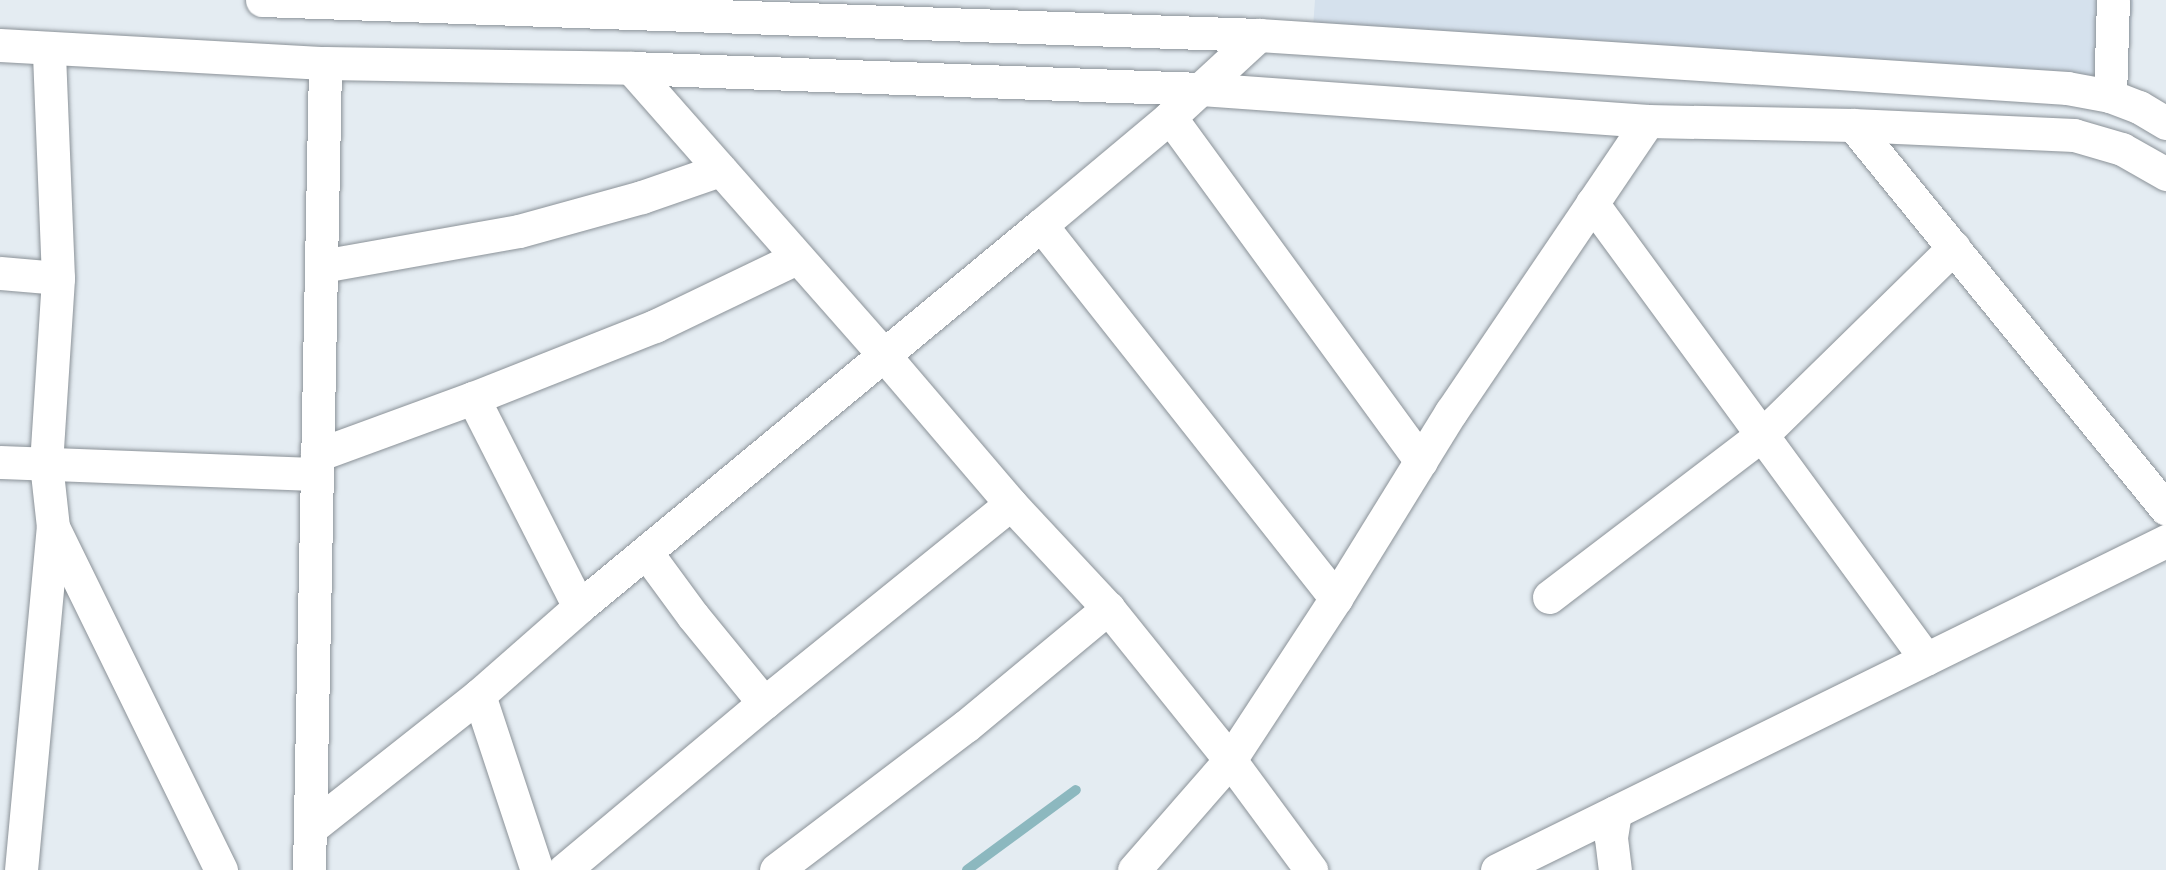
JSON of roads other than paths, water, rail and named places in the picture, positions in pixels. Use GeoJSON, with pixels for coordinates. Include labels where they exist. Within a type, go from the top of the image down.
{"type":"FeatureCollection","features":[{"type":"Feature","properties":{"kind":"street"},"geometry":{"type":"LineString","coordinates":[[262,0],[1259,35],[2067,88],[2110,96],[2139,107],[2166,123]]}},
{"type":"Feature","properties":{"kind":"street"},"geometry":{"type":"LineString","coordinates":[[2110,96],[2113,0]]}},
{"type":"Feature","properties":{"kind":"street"},"geometry":{"type":"LineString","coordinates":[[312,827],[479,694],[579,607],[1041,225],[1170,117],[1259,35]]}},
{"type":"Feature","properties":{"kind":"street"},"geometry":{"type":"LineString","coordinates":[[0,45],[325,63],[631,68],[1201,89],[1648,121],[1854,125],[2074,135],[2122,149],[2166,174]]}},
{"type":"Feature","properties":{"kind":"street"},"geometry":{"type":"LineString","coordinates":[[21,870],[53,527],[45,464],[58,278],[49,49]]}},
{"type":"Feature","properties":{"kind":"street"},"geometry":{"type":"LineString","coordinates":[[309,870],[312,827],[325,63]]}},
{"type":"Feature","properties":{"kind":"street"},"geometry":{"type":"LineString","coordinates":[[631,68],[796,258],[883,354],[1011,504],[1108,608],[1230,760],[1311,870]]}},
{"type":"Feature","properties":{"kind":"street"},"geometry":{"type":"LineString","coordinates":[[1170,117],[1421,461]]}},
{"type":"Feature","properties":{"kind":"street"},"geometry":{"type":"LineString","coordinates":[[1134,870],[1230,760],[1336,598],[1421,461],[1648,121]]}},
{"type":"Feature","properties":{"kind":"street"},"geometry":{"type":"LineString","coordinates":[[1854,125],[2166,508]]}},
{"type":"Feature","properties":{"kind":"street"},"geometry":{"type":"LineString","coordinates":[[322,266],[519,231],[642,197],[720,170]]}},
{"type":"Feature","properties":{"kind":"street"},"geometry":{"type":"LineString","coordinates":[[1592,203],[1926,659]]}},
{"type":"Feature","properties":{"kind":"street"},"geometry":{"type":"LineString","coordinates":[[1041,225],[1336,598]]}},
{"type":"Feature","properties":{"kind":"street"},"geometry":{"type":"LineString","coordinates":[[1549,597],[1763,434],[1954,247]]}},
{"type":"Feature","properties":{"kind":"street"},"geometry":{"type":"LineString","coordinates":[[0,462],[317,464],[473,398],[655,326],[796,258]]}},
{"type":"Feature","properties":{"kind":"street"},"geometry":{"type":"LineString","coordinates":[[0,273],[58,278]]}},
{"type":"Feature","properties":{"kind":"street"},"geometry":{"type":"LineString","coordinates":[[473,398],[579,607]]}},
{"type":"Feature","properties":{"kind":"street"},"geometry":{"type":"LineString","coordinates":[[564,870],[764,703],[1011,504]]}},
{"type":"Feature","properties":{"kind":"street"},"geometry":{"type":"LineString","coordinates":[[53,527],[221,870]]}},
{"type":"Feature","properties":{"kind":"street"},"geometry":{"type":"LineString","coordinates":[[1497,870],[2166,541]]}},
{"type":"Feature","properties":{"kind":"street"},"geometry":{"type":"LineString","coordinates":[[646,552],[693,616],[764,703]]}},
{"type":"Feature","properties":{"kind":"street"},"geometry":{"type":"LineString","coordinates":[[776,870],[966,726],[1108,608]]}},
{"type":"Feature","properties":{"kind":"street"},"geometry":{"type":"LineString","coordinates":[[479,694],[537,870]]}},
{"type":"Feature","properties":{"kind":"street"},"geometry":{"type":"LineString","coordinates":[[1615,812],[1611,838],[1615,870]]}},
{"type":"Feature","properties":{"kind":"waterway"},"geometry":{"type":"LineString","coordinates":[[967,870],[1076,790]]}}]}
